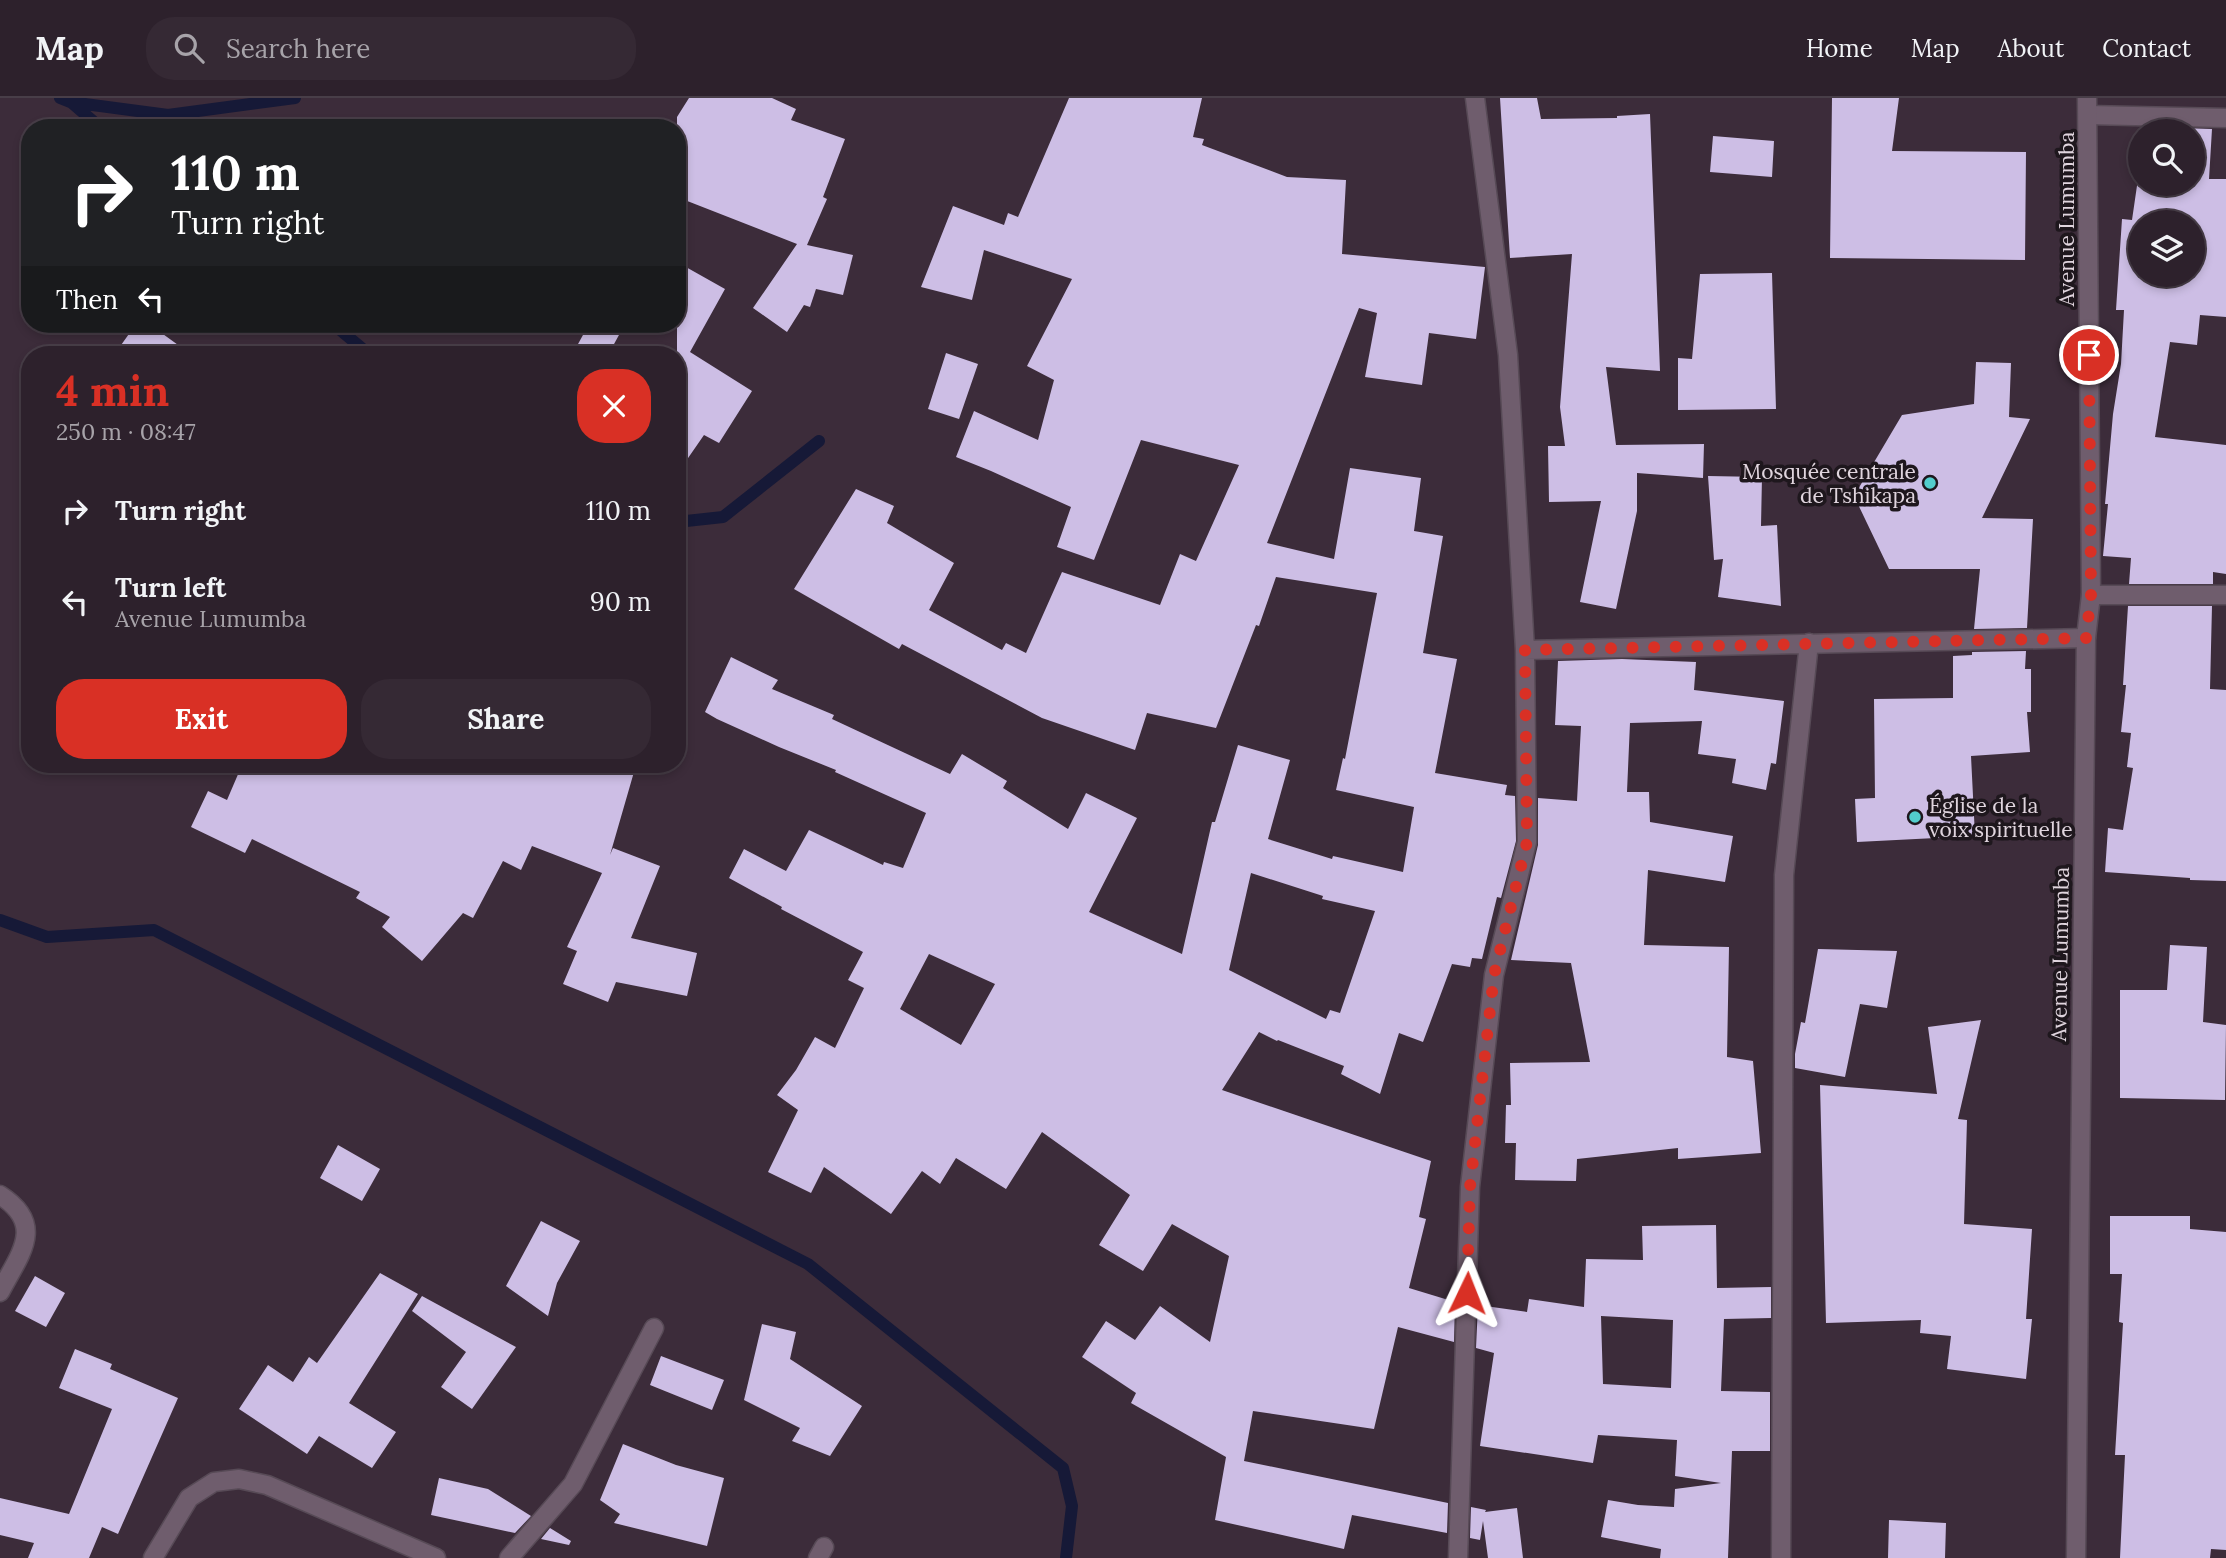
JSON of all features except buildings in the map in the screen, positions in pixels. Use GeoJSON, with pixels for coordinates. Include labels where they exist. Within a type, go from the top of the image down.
{"type":"FeatureCollection","features":[{"type":"Feature","properties":{"kind":"street"},"geometry":{"type":"LineString","coordinates":[[1458,1558],[1470,1187],[1494,975],[1527,842],[1525,650],[1508,355],[1475,98]]}},
{"type":"Feature","properties":{"kind":"street"},"geometry":{"type":"LineString","coordinates":[[2088,106],[2226,118]]}},
{"type":"Feature","properties":{"kind":"street","name":"Avenue Lumumba"},"geometry":{"type":"LineString","coordinates":[[2076,1558],[2086,638],[2091,595],[2088,106]]}},
{"type":"Feature","properties":{"kind":"street"},"geometry":{"type":"LineString","coordinates":[[2091,595],[2226,594]]}},
{"type":"Feature","properties":{"kind":"street"},"geometry":{"type":"LineString","coordinates":[[1525,650],[2086,638]]}},
{"type":"Feature","properties":{"kind":"street"},"geometry":{"type":"LineString","coordinates":[[1781,1558],[1784,875],[1810,643]]}},
{"type":"Feature","properties":{"kind":"street"},"geometry":{"type":"LineString","coordinates":[[0,1195],[23,1216],[27,1229],[24,1246],[0,1292]]}},
{"type":"Feature","properties":{"kind":"street"},"geometry":{"type":"LineString","coordinates":[[509,1558],[573,1484],[654,1328]]}},
{"type":"Feature","properties":{"kind":"street"},"geometry":{"type":"LineString","coordinates":[[153,1558],[189,1498],[214,1482],[239,1479],[267,1485],[436,1558]]}},
{"type":"Feature","properties":{"kind":"waterway"},"geometry":{"type":"LineString","coordinates":[[60,98],[70,102],[168,115],[295,98]]}},
{"type":"Feature","properties":{"kind":"waterway"},"geometry":{"type":"LineString","coordinates":[[72,103],[91,119]]}},
{"type":"Feature","properties":{"kind":"waterway"},"geometry":{"type":"LineString","coordinates":[[344,333],[359,346]]}},
{"type":"Feature","properties":{"kind":"waterway"},"geometry":{"type":"LineString","coordinates":[[686,521],[723,517],[819,441]]}},
{"type":"Feature","properties":{"kind":"waterway"},"geometry":{"type":"LineString","coordinates":[[0,920],[47,937],[154,930],[808,1264],[1063,1468],[1072,1506],[1066,1558]]}},
{"type":"Feature","properties":{"kind":"place","name":"Mosquée centrale de Tshikapa"},"geometry":{"type":"Point","coordinates":[1930,483]}},
{"type":"Feature","properties":{"kind":"place","name":"Église de la voix spirituelle"},"geometry":{"type":"Point","coordinates":[1915,817]}},
{"type":"Feature","properties":{"kind":"route"},"geometry":{"type":"LineString","coordinates":[[1467,1293],[1470,1187],[1494,975],[1527,842],[1525,650],[2086,638],[2091,595],[2089,355]]}}]}
